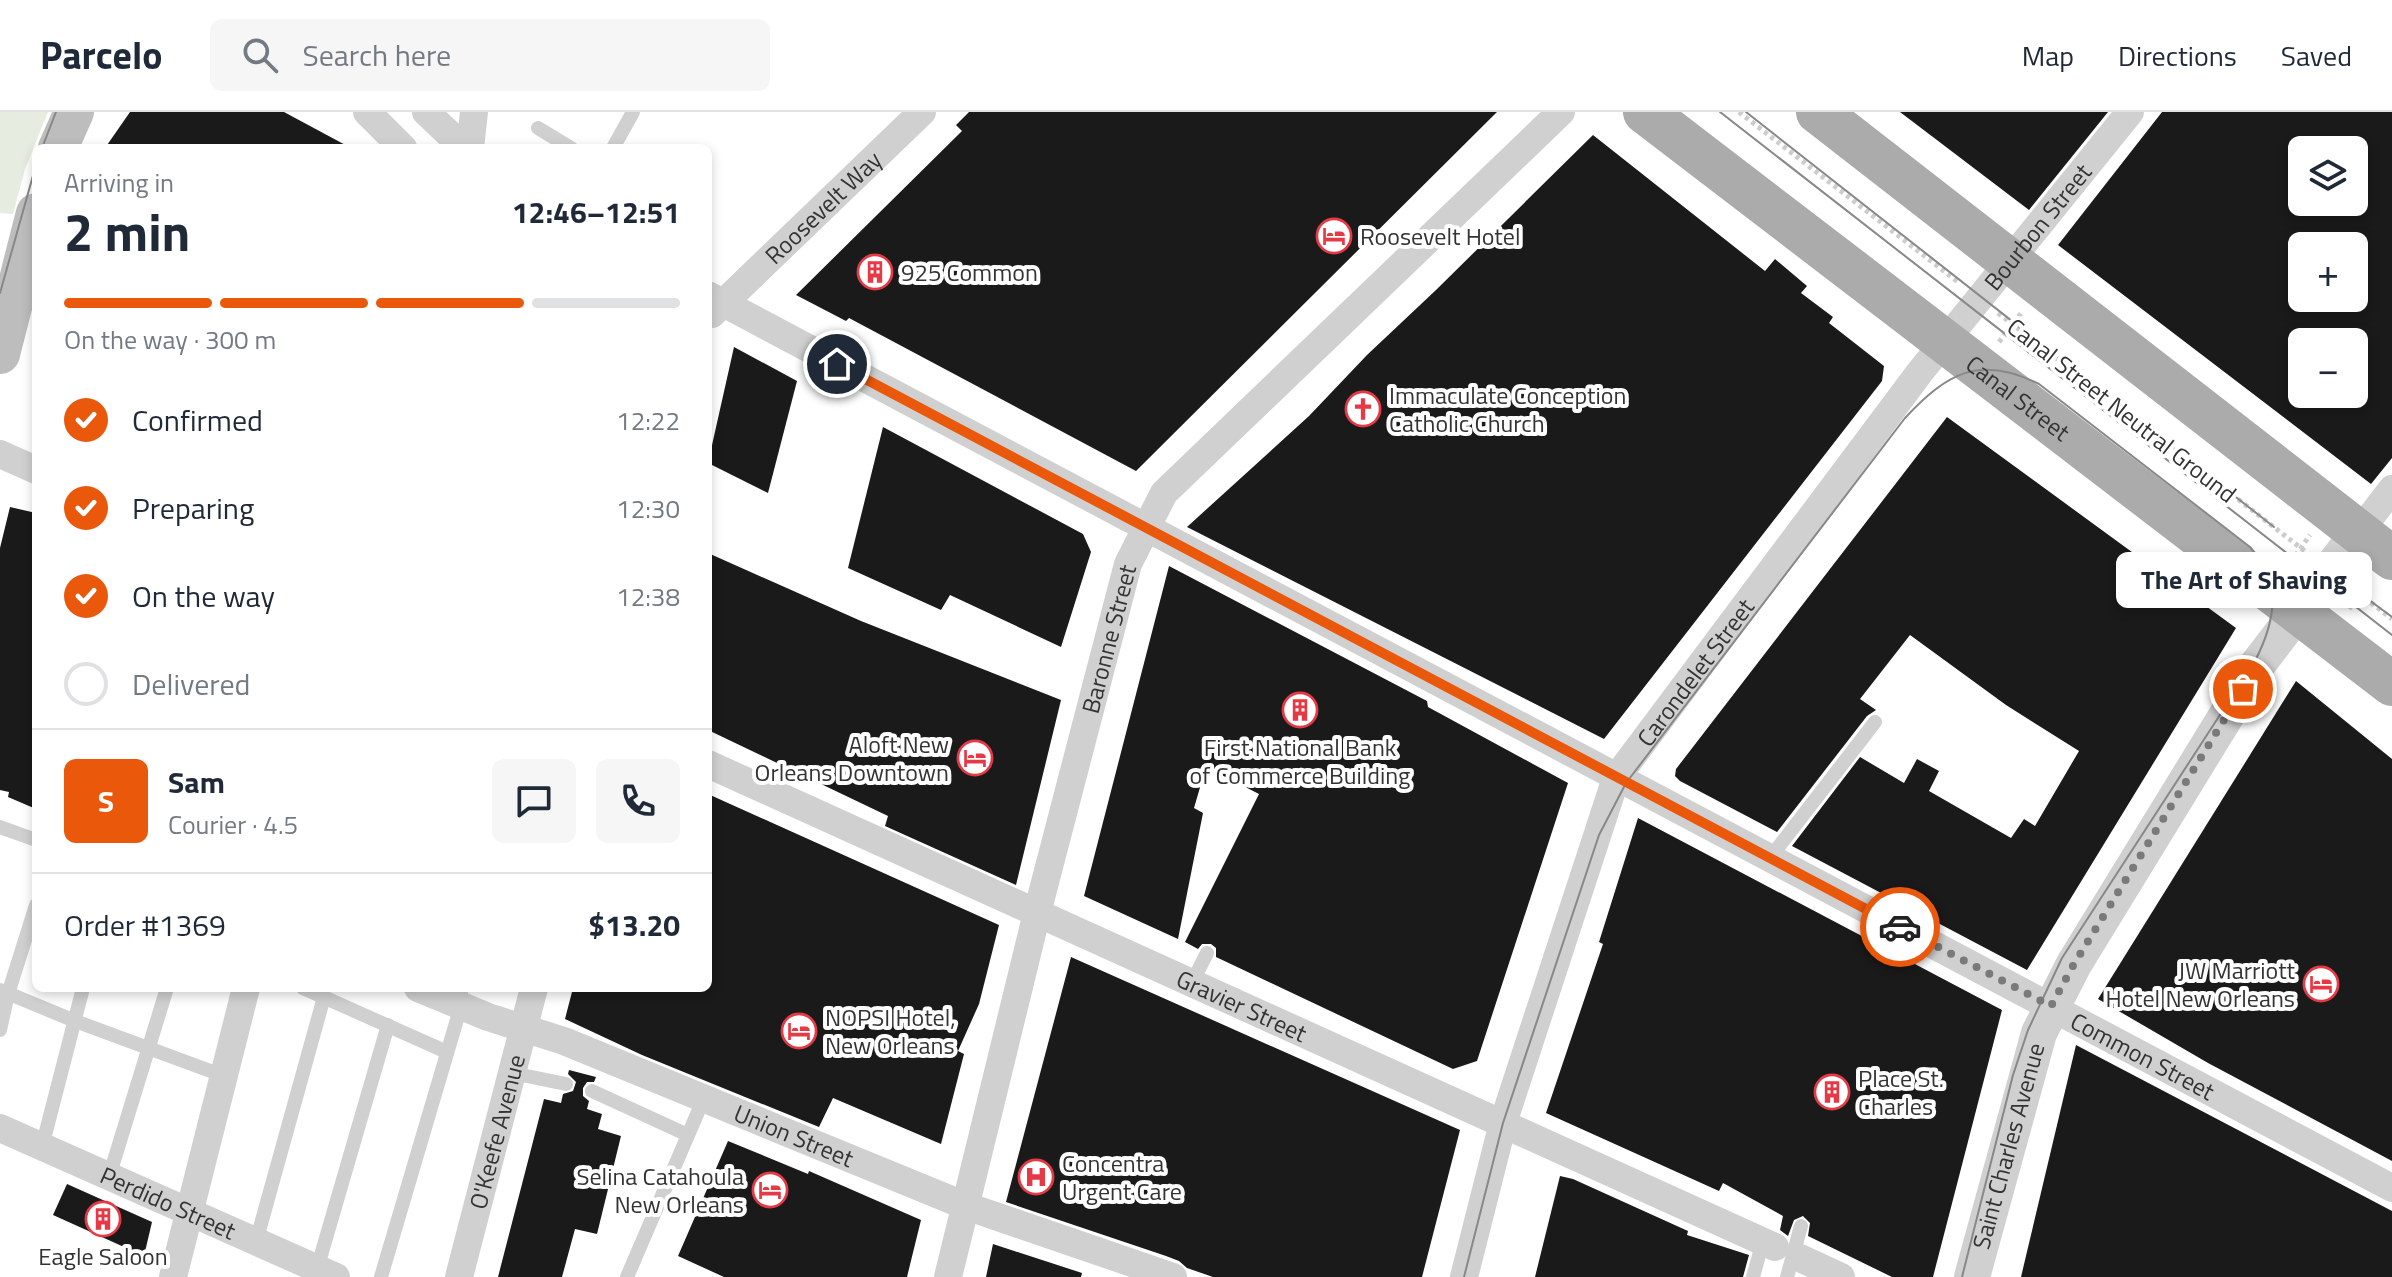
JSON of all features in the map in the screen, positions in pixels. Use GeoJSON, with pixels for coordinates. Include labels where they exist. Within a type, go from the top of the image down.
{"type":"FeatureCollection","features":[{"type":"Feature","properties":{"kind":"main road"},"geometry":{"type":"LineString","coordinates":[[60,144],[74,112]]}},
{"type":"Feature","properties":{"kind":"main road","name":"Canal Street"},"geometry":{"type":"LineString","coordinates":[[1645,112],[2392,684]]}},
{"type":"Feature","properties":{"kind":"main road"},"geometry":{"type":"LineString","coordinates":[[1818,112],[2011,262],[2374,555]]}},
{"type":"Feature","properties":{"kind":"main road"},"geometry":{"type":"LineString","coordinates":[[0,354],[21,231]]}},
{"type":"Feature","properties":{"kind":"street"},"geometry":{"type":"LineString","coordinates":[[367,112],[399,144]]}},
{"type":"Feature","properties":{"kind":"street"},"geometry":{"type":"LineString","coordinates":[[468,144],[474,112]]}},
{"type":"Feature","properties":{"kind":"street","name":"Roosevelt Way"},"geometry":{"type":"LineString","coordinates":[[713,305],[922,112]]}},
{"type":"Feature","properties":{"kind":"street","name":"Baronne Street"},"geometry":{"type":"LineString","coordinates":[[948,1277],[1037,913],[1128,564],[1144,528],[1164,493],[1561,112]]}},
{"type":"Feature","properties":{"kind":"street","name":"Bourbon Street"},"geometry":{"type":"LineString","coordinates":[[1944,343],[2130,112]]}},
{"type":"Feature","properties":{"kind":"street"},"geometry":{"type":"LineString","coordinates":[[435,124],[462,144]]}},
{"type":"Feature","properties":{"kind":"street","name":"Common Street"},"geometry":{"type":"LineString","coordinates":[[713,305],[1144,528],[2392,1188]]}},
{"type":"Feature","properties":{"kind":"street","name":"Carondelet Street"},"geometry":{"type":"LineString","coordinates":[[1464,1277],[1503,1123],[1616,778],[1944,343]]}},
{"type":"Feature","properties":{"kind":"street"},"geometry":{"type":"LineString","coordinates":[[0,454],[32,468]]}},
{"type":"Feature","properties":{"kind":"street"},"geometry":{"type":"LineString","coordinates":[[2374,555],[2392,489]]}},
{"type":"Feature","properties":{"kind":"street","name":"Saint Charles Avenue"},"geometry":{"type":"LineString","coordinates":[[1972,1277],[2039,1033],[2074,964],[2258,664],[2297,611],[2315,559],[2374,555]]}},
{"type":"Feature","properties":{"kind":"street","name":"Gravier Street"},"geometry":{"type":"LineString","coordinates":[[712,766],[1503,1123],[1782,1259],[1841,1277]]}},
{"type":"Feature","properties":{"kind":"street"},"geometry":{"type":"LineString","coordinates":[[173,1277],[245,992]]}},
{"type":"Feature","properties":{"kind":"street","name":"Union Street"},"geometry":{"type":"LineString","coordinates":[[437,992],[461,997],[523,1028],[564,1041],[966,1206],[1173,1277]]}},
{"type":"Feature","properties":{"kind":"street","name":"O'Keefe Avenue"},"geometry":{"type":"LineString","coordinates":[[459,1277],[533,992]]}},
{"type":"Feature","properties":{"kind":"street","name":"Perdido Street"},"geometry":{"type":"LineString","coordinates":[[0,1129],[327,1273]]}},
{"type":"Feature","properties":{"kind":"lane"},"geometry":{"type":"LineString","coordinates":[[615,144],[633,112]]}},
{"type":"Feature","properties":{"kind":"lane"},"geometry":{"type":"LineString","coordinates":[[538,128],[564,144]]}},
{"type":"Feature","properties":{"kind":"lane"},"geometry":{"type":"LineString","coordinates":[[1770,858],[1875,722]]}},
{"type":"Feature","properties":{"kind":"lane"},"geometry":{"type":"LineString","coordinates":[[0,827],[32,839]]}},
{"type":"Feature","properties":{"kind":"lane"},"geometry":{"type":"LineString","coordinates":[[0,1030],[4,992],[32,916]]}},
{"type":"Feature","properties":{"kind":"lane"},"geometry":{"type":"LineString","coordinates":[[1192,983],[1207,953]]}},
{"type":"Feature","properties":{"kind":"lane"},"geometry":{"type":"LineString","coordinates":[[4,992],[224,1076]]}},
{"type":"Feature","properties":{"kind":"lane"},"geometry":{"type":"LineString","coordinates":[[42,1147],[82,992]]}},
{"type":"Feature","properties":{"kind":"lane"},"geometry":{"type":"LineString","coordinates":[[109,1177],[166,992]]}},
{"type":"Feature","properties":{"kind":"lane"},"geometry":{"type":"LineString","coordinates":[[312,992],[447,1052]]}},
{"type":"Feature","properties":{"kind":"lane"},"geometry":{"type":"LineString","coordinates":[[256,1242],[324,997]]}},
{"type":"Feature","properties":{"kind":"lane"},"geometry":{"type":"LineString","coordinates":[[381,1277],[461,997]]}},
{"type":"Feature","properties":{"kind":"lane"},"geometry":{"type":"LineString","coordinates":[[327,1273],[388,1025]]}},
{"type":"Feature","properties":{"kind":"lane"},"geometry":{"type":"LineString","coordinates":[[512,1073],[566,1084]]}},
{"type":"Feature","properties":{"kind":"lane"},"geometry":{"type":"LineString","coordinates":[[592,1091],[688,1135]]}},
{"type":"Feature","properties":{"kind":"lane"},"geometry":{"type":"LineString","coordinates":[[627,1277],[704,1098]]}},
{"type":"Feature","properties":{"kind":"lane"},"geometry":{"type":"LineString","coordinates":[[1753,1277],[1782,1259],[1801,1226]]}},
{"type":"Feature","properties":{"kind":"path","name":"Canal Street Neutral Ground"},"geometry":{"type":"LineString","coordinates":[[1739,112],[2392,619]]}},
{"type":"Feature","properties":{"kind":"path"},"geometry":{"type":"LineString","coordinates":[[1993,349],[2024,308]]}},
{"type":"Feature","properties":{"kind":"path"},"geometry":{"type":"LineString","coordinates":[[2288,565],[2315,559],[2315,528]]}},
{"type":"Feature","properties":{"kind":"path"},"geometry":{"type":"LineString","coordinates":[[2345,614],[2360,594],[2374,555]]}},
{"type":"Feature","properties":{"kind":"shaded area"},"geometry":{"type":"Polygon","coordinates":[[[0,112],[48,112],[35,144],[32,144],[13,214],[0,213],[0,112]]]}},
{"type":"Feature","properties":{"kind":"building"},"geometry":{"type":"Polygon","coordinates":[[[130,112],[284,112],[344,144],[108,144],[130,112]]]}},
{"type":"Feature","properties":{"kind":"building"},"geometry":{"type":"Polygon","coordinates":[[[969,112],[1497,112],[1136,471],[849,318],[846,321],[796,295],[962,131],[956,125],[969,112]]]}},
{"type":"Feature","properties":{"kind":"building"},"geometry":{"type":"Polygon","coordinates":[[[1900,112],[2108,112],[2029,210],[1900,112]]]}},
{"type":"Feature","properties":{"kind":"building"},"geometry":{"type":"Polygon","coordinates":[[[2162,112],[2392,112],[2392,458],[2371,484],[2058,245],[2162,112]]]}},
{"type":"Feature","properties":{"kind":"building"},"geometry":{"type":"Polygon","coordinates":[[[1593,135],[1765,271],[1775,259],[1807,286],[1801,293],[1833,317],[1829,323],[1884,366],[1882,381],[1604,739],[1187,527],[1309,416],[1367,355],[1593,135]]]}},
{"type":"Feature","properties":{"kind":"building"},"geometry":{"type":"Polygon","coordinates":[[[734,347],[797,381],[768,493],[712,465],[712,445],[734,347]]]}},
{"type":"Feature","properties":{"kind":"building"},"geometry":{"type":"Polygon","coordinates":[[[1947,417],[2236,628],[2027,970],[1792,846],[1860,757],[1904,783],[1917,759],[1939,771],[1929,791],[2011,838],[2024,819],[2035,826],[2079,751],[2006,705],[1910,635],[1860,699],[1876,710],[1867,716],[1777,832],[1675,776],[1676,769],[1947,417]]]}},
{"type":"Feature","properties":{"kind":"building"},"geometry":{"type":"Polygon","coordinates":[[[883,427],[1083,534],[1091,552],[1061,647],[950,595],[941,610],[848,568],[883,427]]]}},
{"type":"Feature","properties":{"kind":"building"},"geometry":{"type":"Polygon","coordinates":[[[10,507],[32,512],[32,807],[8,797],[9,792],[0,790],[0,548],[10,507]]]}},
{"type":"Feature","properties":{"kind":"building"},"geometry":{"type":"Polygon","coordinates":[[[712,555],[861,621],[1061,700],[1016,885],[885,826],[888,816],[712,732],[712,555]]]}},
{"type":"Feature","properties":{"kind":"building"},"geometry":{"type":"Polygon","coordinates":[[[1169,566],[1427,701],[1428,707],[1568,783],[1477,1061],[1453,1069],[1216,957],[1216,948],[1211,944],[1202,944],[1198,949],[1185,942],[1259,794],[1206,767],[1194,808],[1203,813],[1178,939],[1084,896],[1169,566]]]}},
{"type":"Feature","properties":{"kind":"building"},"geometry":{"type":"Polygon","coordinates":[[[2296,681],[2392,759],[2392,1161],[2208,1063],[2098,999],[2296,681]]]}},
{"type":"Feature","properties":{"kind":"building"},"geometry":{"type":"Polygon","coordinates":[[[712,796],[999,925],[979,1004],[958,1051],[964,1054],[941,1144],[833,1098],[819,1127],[642,1055],[565,1019],[572,992],[712,992],[712,796]]]}},
{"type":"Feature","properties":{"kind":"building","name":"Place St. Charles"},"geometry":{"type":"Polygon","coordinates":[[[1638,818],[2002,1010],[1933,1277],[1892,1277],[1808,1236],[1810,1223],[1803,1216],[1794,1220],[1788,1236],[1780,1230],[1783,1216],[1723,1183],[1719,1191],[1546,1113],[1603,944],[1599,942],[1638,818]]]}},
{"type":"Feature","properties":{"kind":"building"},"geometry":{"type":"Polygon","coordinates":[[[1071,957],[1460,1130],[1422,1277],[1213,1277],[1166,1256],[1006,1202],[1071,957]]]}},
{"type":"Feature","properties":{"kind":"building"},"geometry":{"type":"Polygon","coordinates":[[[2076,1045],[2392,1211],[2392,1277],[2021,1277],[2076,1045]]]}},
{"type":"Feature","properties":{"kind":"building"},"geometry":{"type":"Polygon","coordinates":[[[569,1070],[596,1077],[594,1082],[587,1082],[583,1088],[583,1096],[589,1101],[587,1109],[602,1114],[598,1129],[621,1136],[597,1234],[575,1229],[562,1277],[498,1277],[544,1099],[561,1103],[563,1094],[573,1091],[576,1082],[568,1074],[569,1070]]]}},
{"type":"Feature","properties":{"kind":"building"},"geometry":{"type":"Polygon","coordinates":[[[728,1141],[808,1174],[809,1171],[921,1220],[907,1277],[724,1277],[678,1256],[728,1141]]]}},
{"type":"Feature","properties":{"kind":"building"},"geometry":{"type":"Polygon","coordinates":[[[1560,1176],[1688,1231],[1687,1235],[1749,1255],[1743,1277],[1535,1277],[1560,1176]]]}},
{"type":"Feature","properties":{"kind":"building","name":"Eagle Saloon"},"geometry":{"type":"Polygon","coordinates":[[[67,1184],[152,1222],[144,1256],[53,1215],[67,1184]]]}},
{"type":"Feature","properties":{"kind":"building"},"geometry":{"type":"Polygon","coordinates":[[[993,1244],[1082,1273],[1081,1277],[986,1277],[993,1244]]]}},
{"type":"Feature","properties":{"kind":"tram line"},"geometry":{"type":"LineString","coordinates":[[44,144],[56,112]]}},
{"type":"Feature","properties":{"kind":"tram line"},"geometry":{"type":"LineString","coordinates":[[1720,112],[2392,635]]}},
{"type":"Feature","properties":{"kind":"tram line"},"geometry":{"type":"LineString","coordinates":[[1746,112],[2274,527]]}},
{"type":"Feature","properties":{"kind":"tram line"},"geometry":{"type":"LineString","coordinates":[[0,293],[32,179]]}},
{"type":"Feature","properties":{"kind":"tram line"},"geometry":{"type":"LineString","coordinates":[[1464,1277],[1503,1123],[1599,835],[1626,783],[1905,418],[1935,389],[1950,380],[1966,373],[1999,370],[2039,384],[2250,547],[2267,574],[2272,602],[2268,631],[2255,661],[2062,958],[2028,1030],[2013,1075],[1962,1277]]}},
{"type":"Feature","properties":{"kind":"tram line"},"geometry":{"type":"LineString","coordinates":[[2315,560],[2392,617]]}},
{"type":"Feature","properties":{"kind":"way so far"},"geometry":{"type":"LineString","coordinates":[[1900,927],[2051,1006],[2243,689]]}},
{"type":"Feature","properties":{"kind":"place","name":"Roosevelt Hotel"},"geometry":{"type":"Point","coordinates":[1334,236]}},
{"type":"Feature","properties":{"kind":"place","name":"925 Common"},"geometry":{"type":"Point","coordinates":[875,272]}},
{"type":"Feature","properties":{"kind":"place","name":"Immaculate Conception Catholic Church"},"geometry":{"type":"Point","coordinates":[1363,409]}},
{"type":"Feature","properties":{"kind":"place","name":"The Art of Shaving"},"geometry":{"type":"Point","coordinates":[2243,689]}},
{"type":"Feature","properties":{"kind":"place","name":"First National Bank of Commerce Building"},"geometry":{"type":"Point","coordinates":[1300,710]}},
{"type":"Feature","properties":{"kind":"place","name":"Aloft New Orleans Downtown"},"geometry":{"type":"Point","coordinates":[975,758]}},
{"type":"Feature","properties":{"kind":"place","name":"JW Marriott Hotel New Orleans"},"geometry":{"type":"Point","coordinates":[2321,984]}},
{"type":"Feature","properties":{"kind":"place","name":"NOPSI Hotel, New Orleans"},"geometry":{"type":"Point","coordinates":[799,1031]}},
{"type":"Feature","properties":{"kind":"place","name":"Place St. Charles"},"geometry":{"type":"Point","coordinates":[1832,1092]}},
{"type":"Feature","properties":{"kind":"place","name":"Concentra Urgent Care"},"geometry":{"type":"Point","coordinates":[1036,1177]}},
{"type":"Feature","properties":{"kind":"place","name":"Selina Catahoula New Orleans"},"geometry":{"type":"Point","coordinates":[770,1190]}},
{"type":"Feature","properties":{"kind":"place","name":"Eagle Saloon"},"geometry":{"type":"Point","coordinates":[103,1219]}},
{"type":"Feature","properties":{"kind":"route"},"geometry":{"type":"LineString","coordinates":[[837,364],[1900,927]]}}]}
